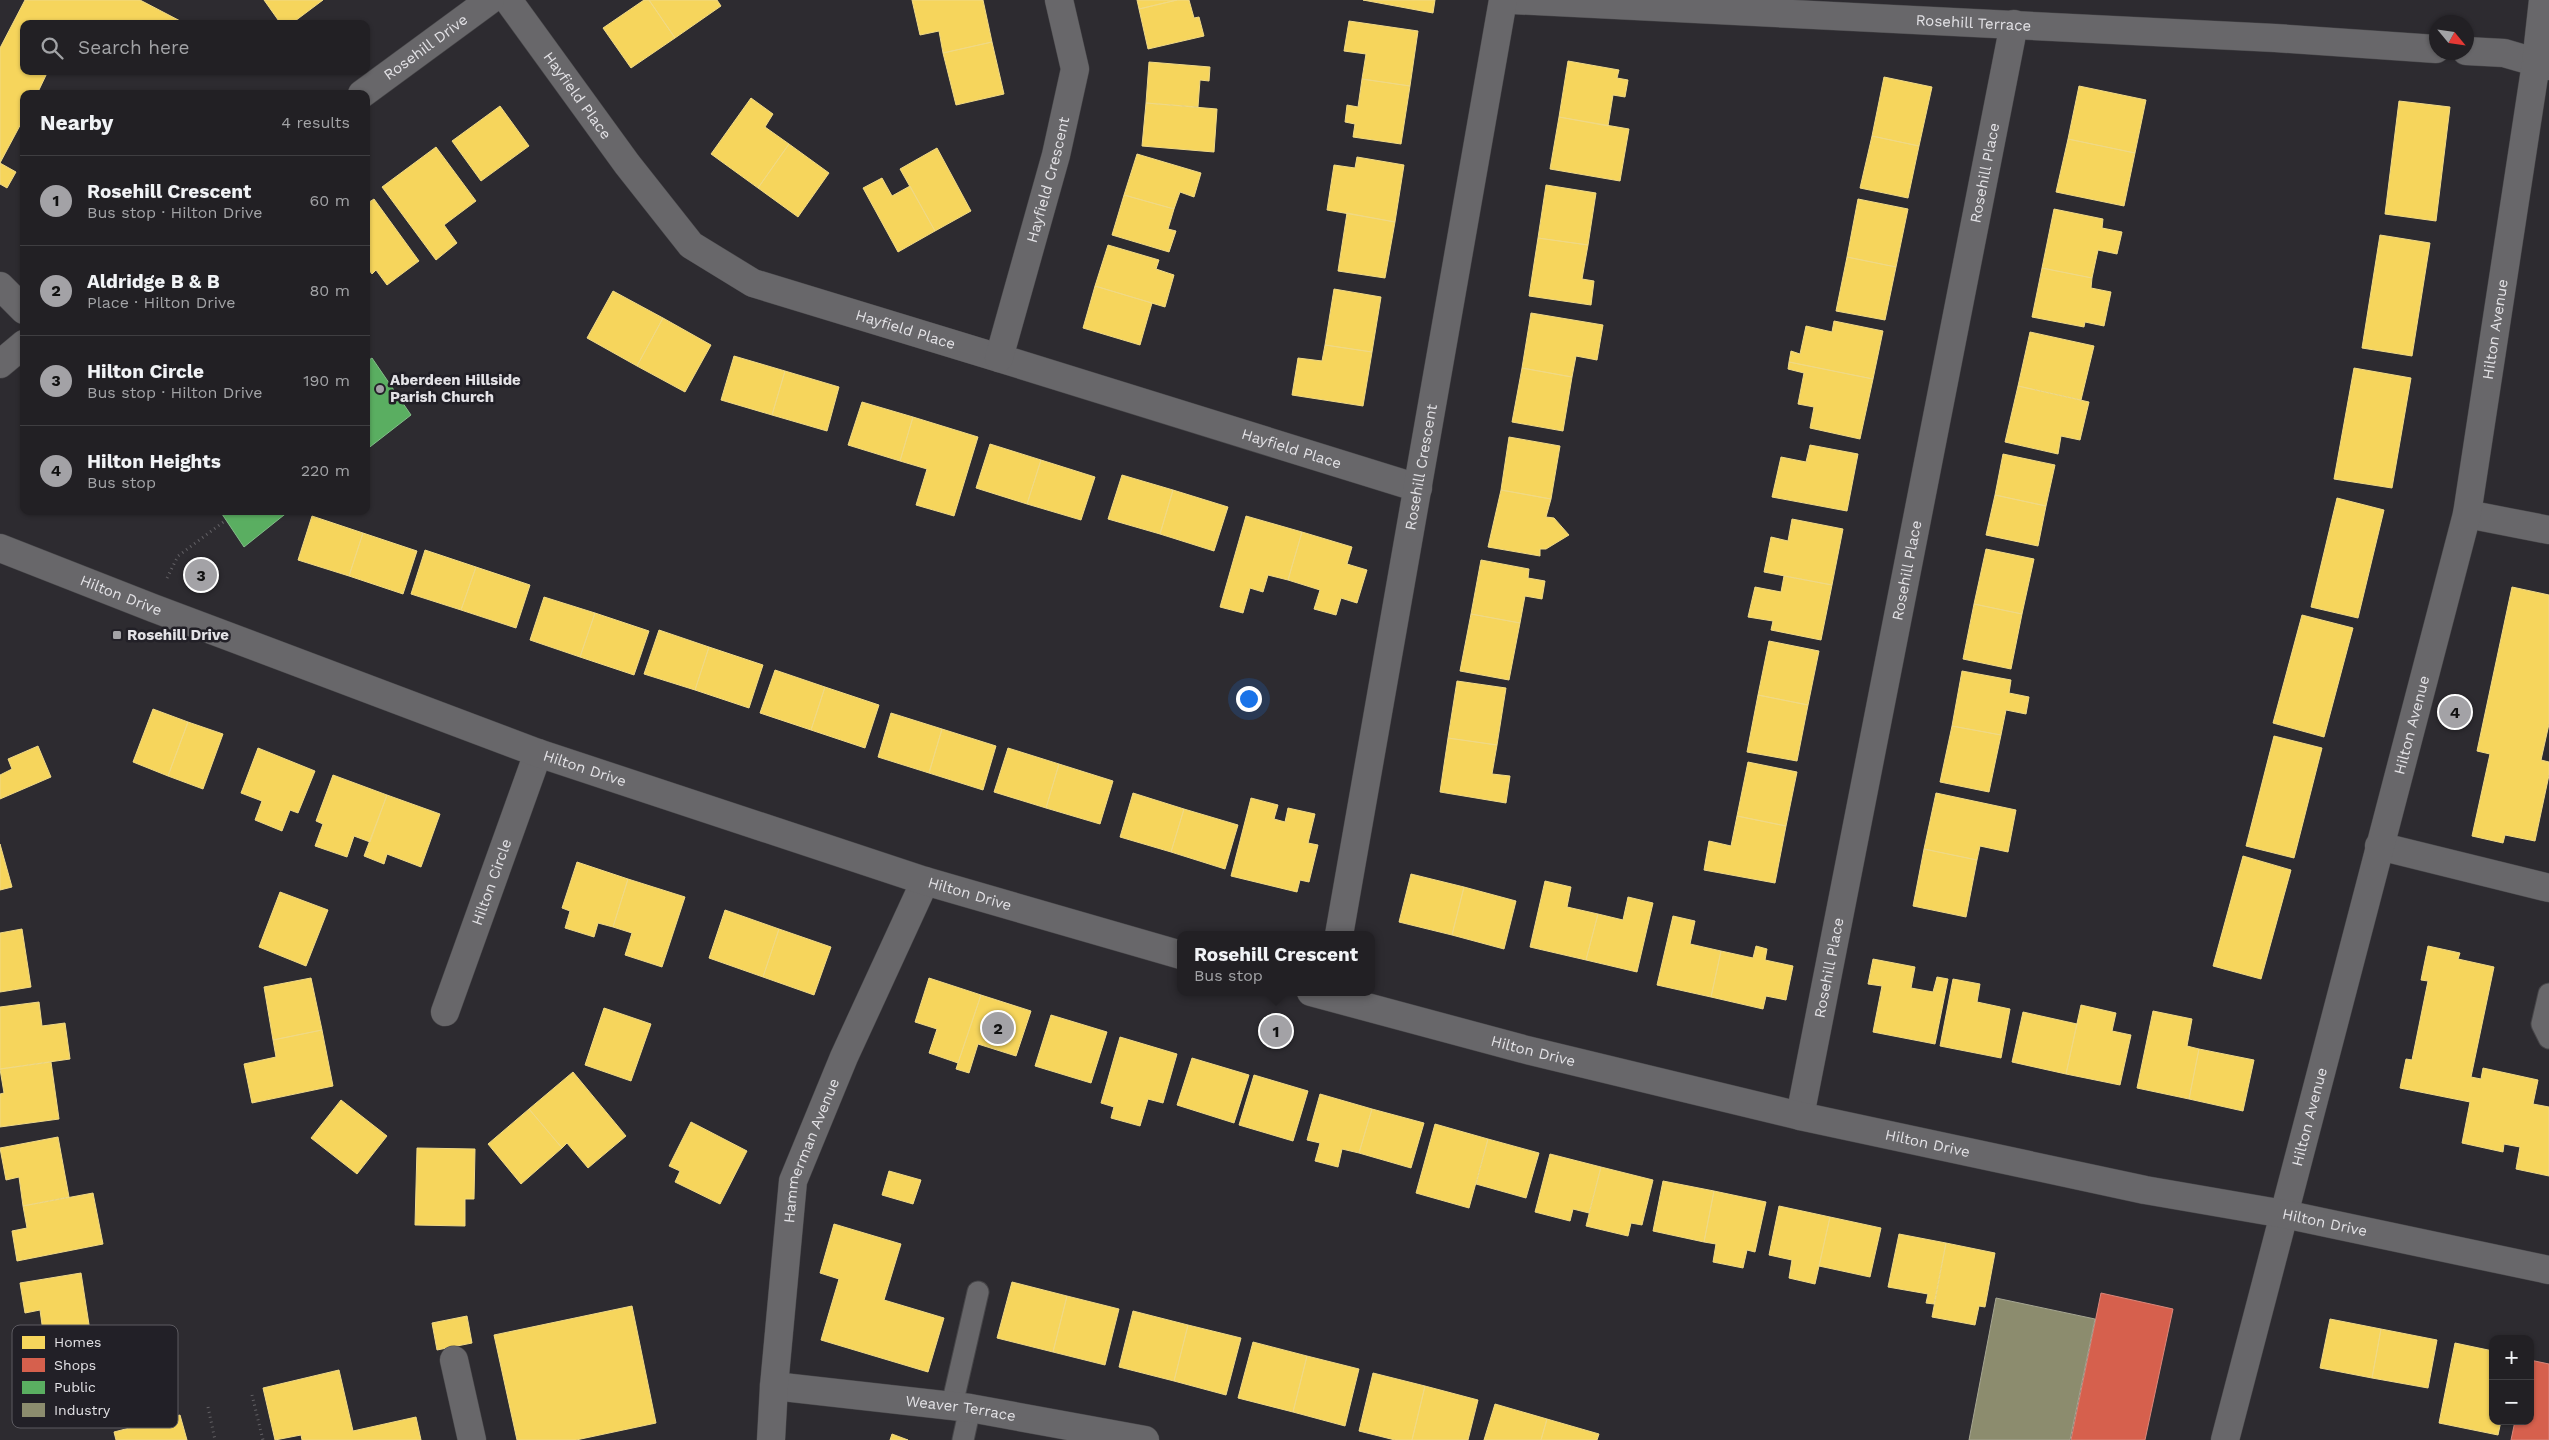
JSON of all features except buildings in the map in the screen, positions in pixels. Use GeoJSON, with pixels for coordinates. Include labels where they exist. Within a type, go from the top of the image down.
{"type":"FeatureCollection","features":[{"type":"Feature","properties":{"kind":"street","name":"Rosehill Drive"},"geometry":{"type":"LineString","coordinates":[[367,90],[490,0]]}},
{"type":"Feature","properties":{"kind":"street","name":"Hayfield Place"},"geometry":{"type":"LineString","coordinates":[[508,0],[627,164],[691,245],[752,283],[1418,488]]}},
{"type":"Feature","properties":{"kind":"street","name":"Hayfield Crescent"},"geometry":{"type":"LineString","coordinates":[[1000,358],[1056,155],[1075,69],[1059,0]]}},
{"type":"Feature","properties":{"kind":"street","name":"Rosehill Crescent"},"geometry":{"type":"LineString","coordinates":[[1340,931],[1502,0]]}},
{"type":"Feature","properties":{"kind":"street","name":"Rosehill Terrace"},"geometry":{"type":"LineString","coordinates":[[1512,0],[2014,24],[2429,48]]}},
{"type":"Feature","properties":{"kind":"street","name":"Hilton Avenue"},"geometry":{"type":"LineString","coordinates":[[2225,1440],[2467,514],[2542,65],[2543,0]]}},
{"type":"Feature","properties":{"kind":"street","name":"Rosehill Place"},"geometry":{"type":"LineString","coordinates":[[1800,1116],[2014,24]]}},
{"type":"Feature","properties":{"kind":"street"},"geometry":{"type":"LineString","coordinates":[[2474,51],[2504,53],[2542,65]]}},
{"type":"Feature","properties":{"kind":"street"},"geometry":{"type":"LineString","coordinates":[[0,286],[20,306]]}},
{"type":"Feature","properties":{"kind":"street"},"geometry":{"type":"LineString","coordinates":[[0,364],[20,347]]}},
{"type":"Feature","properties":{"kind":"street"},"geometry":{"type":"LineString","coordinates":[[2467,514],[2549,530]]}},
{"type":"Feature","properties":{"kind":"street","name":"Hilton Drive"},"geometry":{"type":"LineString","coordinates":[[0,548],[153,608],[538,752],[926,881],[1177,954]]}},
{"type":"Feature","properties":{"kind":"street","name":"Hilton Circle"},"geometry":{"type":"LineString","coordinates":[[445,1012],[538,752]]}},
{"type":"Feature","properties":{"kind":"street"},"geometry":{"type":"LineString","coordinates":[[2379,846],[2549,888]]}},
{"type":"Feature","properties":{"kind":"street","name":"Hammerman Avenue"},"geometry":{"type":"LineString","coordinates":[[771,1440],[774,1386],[793,1181],[844,1057],[926,881]]}},
{"type":"Feature","properties":{"kind":"street","name":"Hilton Drive"},"geometry":{"type":"LineString","coordinates":[[1330,996],[1523,1049],[1800,1116],[2145,1190],[2284,1214],[2549,1270]]}},
{"type":"Feature","properties":{"kind":"street"},"geometry":{"type":"LineString","coordinates":[[454,1360],[472,1440]]}},
{"type":"Feature","properties":{"kind":"street","name":"Weaver Terrace"},"geometry":{"type":"LineString","coordinates":[[774,1386],[961,1407],[1145,1440]]}},
{"type":"Feature","properties":{"kind":"lane"},"geometry":{"type":"LineString","coordinates":[[2549,994],[2542,1024],[2549,1038]]}},
{"type":"Feature","properties":{"kind":"lane"},"geometry":{"type":"LineString","coordinates":[[962,1440],[961,1407],[978,1292]]}},
{"type":"Feature","properties":{"kind":"path"},"geometry":{"type":"LineString","coordinates":[[153,608],[178,556],[226,520]]}},
{"type":"Feature","properties":{"kind":"path"},"geometry":{"type":"LineString","coordinates":[[252,1395],[263,1440]]}},
{"type":"Feature","properties":{"kind":"path"},"geometry":{"type":"LineString","coordinates":[[208,1407],[215,1440]]}},
{"type":"Feature","properties":{"kind":"place","name":"Aberdeen Hillside Parish Church"},"geometry":{"type":"Point","coordinates":[380,389]}},
{"type":"Feature","properties":{"kind":"place","name":"Hilton Circle"},"geometry":{"type":"Point","coordinates":[201,575]}},
{"type":"Feature","properties":{"kind":"place","name":"Rosehill Drive"},"geometry":{"type":"Point","coordinates":[117,635]}},
{"type":"Feature","properties":{"kind":"place","name":"Hilton Heights"},"geometry":{"type":"Point","coordinates":[2455,712]}},
{"type":"Feature","properties":{"kind":"place","name":"Aldridge B & B"},"geometry":{"type":"Point","coordinates":[998,1028]}},
{"type":"Feature","properties":{"kind":"place","name":"Rosehill Crescent"},"geometry":{"type":"Point","coordinates":[1276,1031]}}]}
